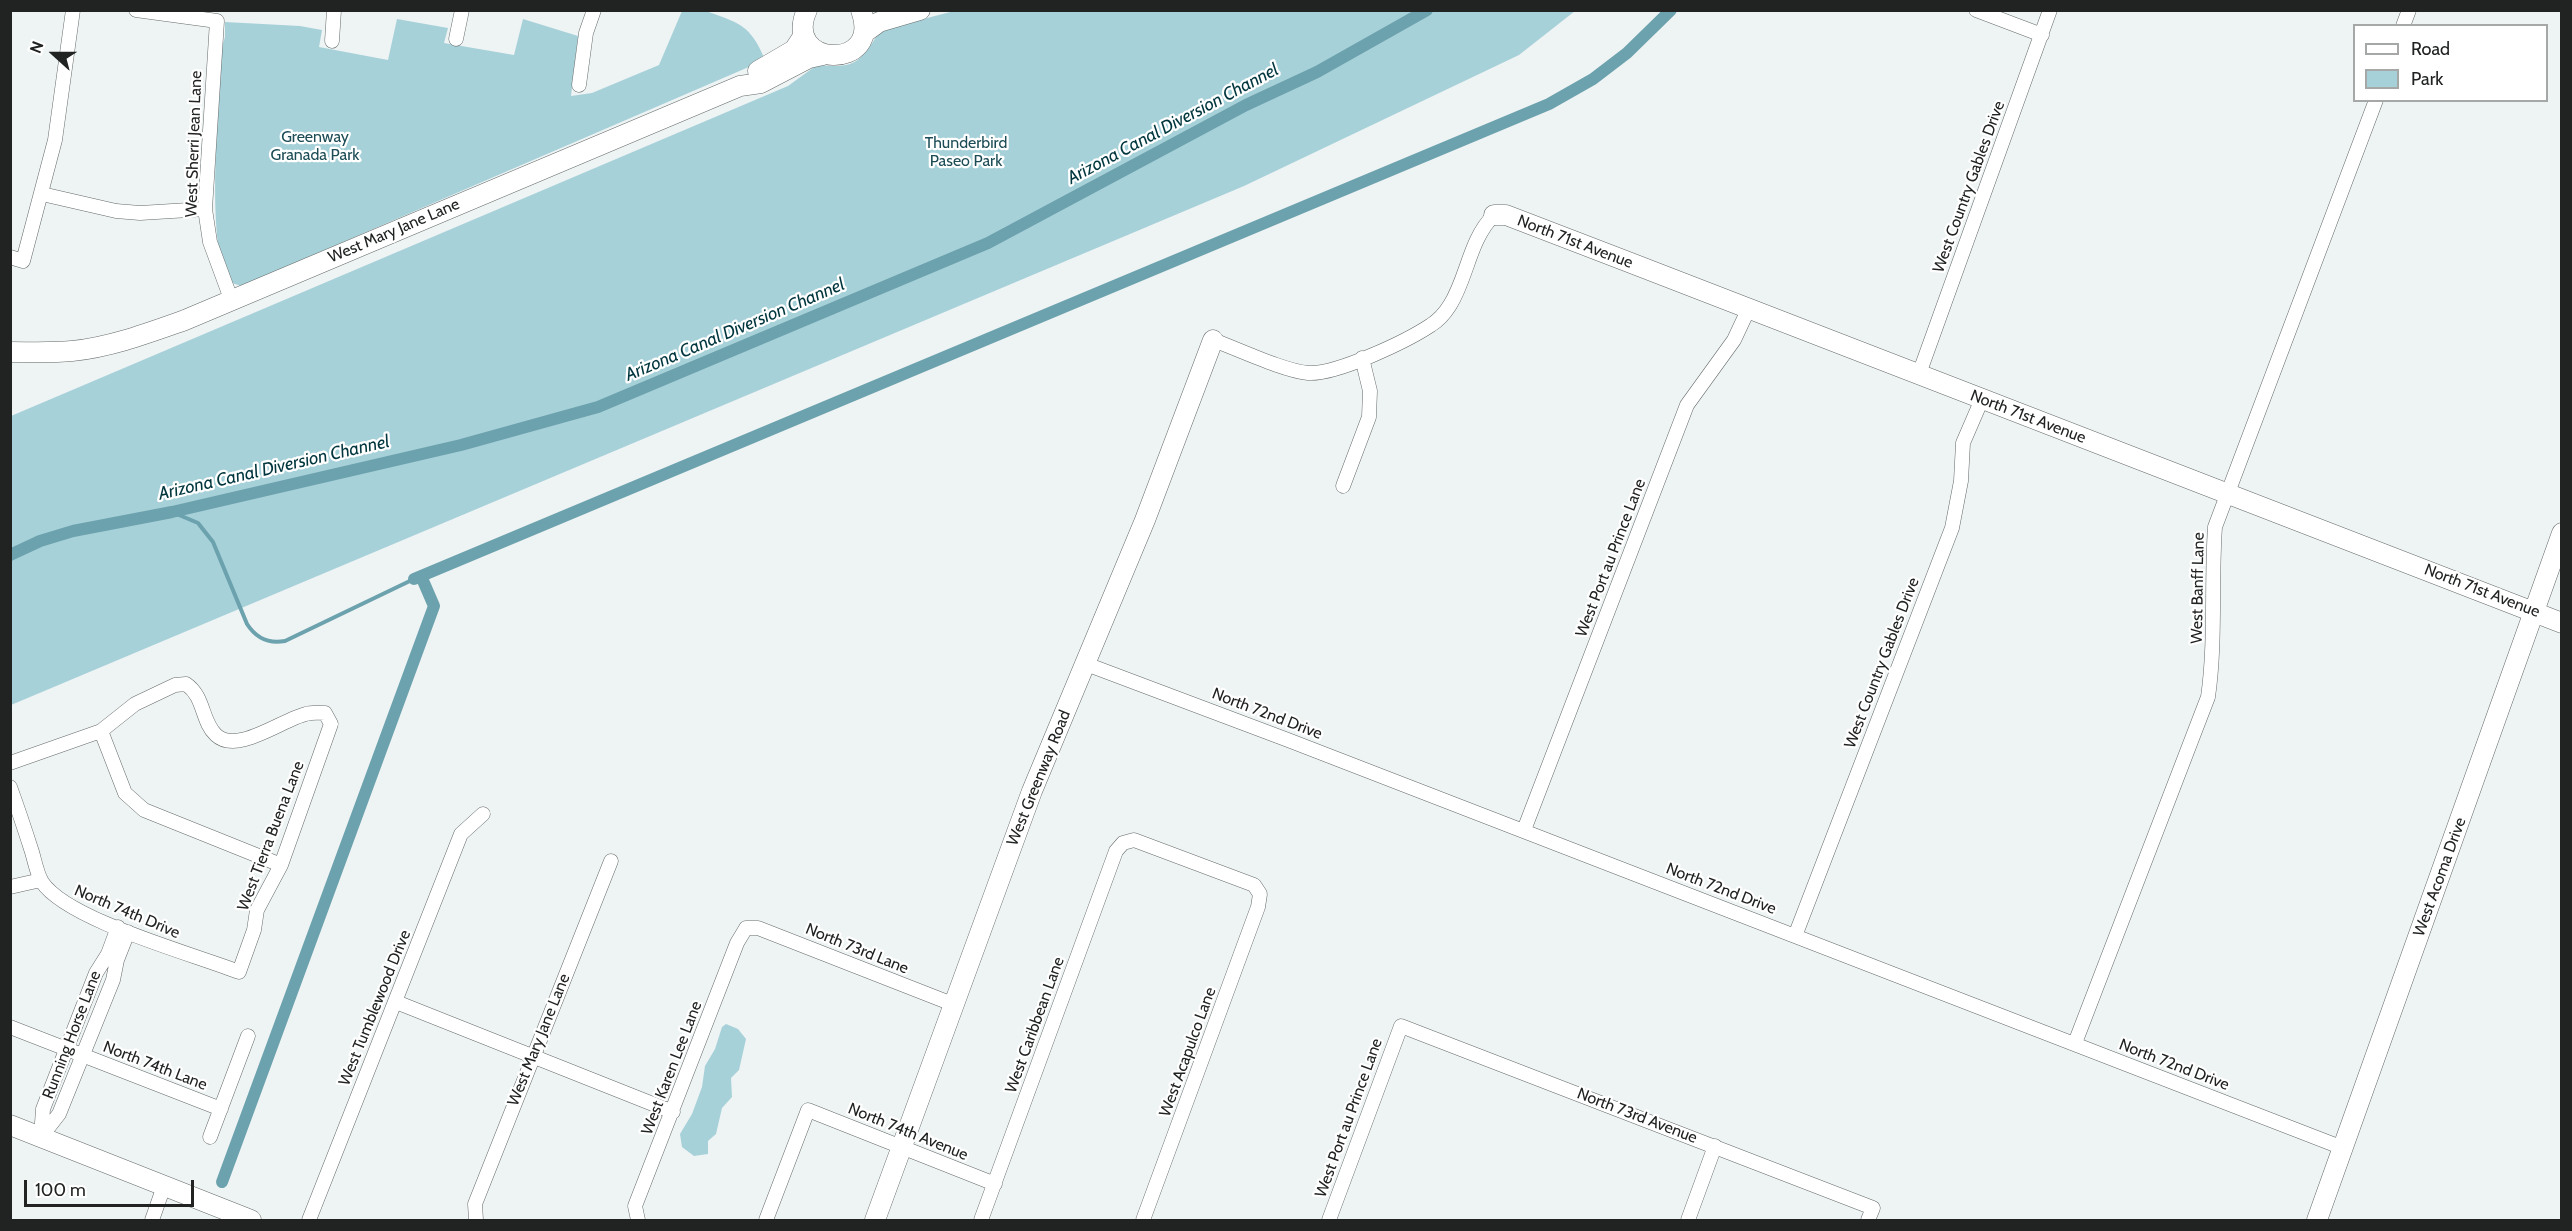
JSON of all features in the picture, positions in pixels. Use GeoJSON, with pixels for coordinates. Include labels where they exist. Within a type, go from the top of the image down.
{"type":"FeatureCollection","features":[{"type":"Feature","properties":{"kind":"street"},"geometry":{"type":"LineString","coordinates":[[17,259],[42,194],[55,140],[73,10]]}},
{"type":"Feature","properties":{"kind":"street","name":"West Sherri Jean Lane"},"geometry":{"type":"LineString","coordinates":[[136,10],[217,21],[205,209],[210,242],[231,299]]}},
{"type":"Feature","properties":{"kind":"street"},"geometry":{"type":"LineString","coordinates":[[332,41],[334,10]]}},
{"type":"Feature","properties":{"kind":"street"},"geometry":{"type":"LineString","coordinates":[[456,39],[462,10]]}},
{"type":"Feature","properties":{"kind":"street"},"geometry":{"type":"LineString","coordinates":[[579,85],[586,33],[594,10]]}},
{"type":"Feature","properties":{"kind":"street"},"geometry":{"type":"LineString","coordinates":[[807,10],[802,26],[808,43],[823,54],[843,55],[860,43],[865,25],[861,10]]}},
{"type":"Feature","properties":{"kind":"street"},"geometry":{"type":"LineString","coordinates":[[864,33],[879,22],[920,10]]}},
{"type":"Feature","properties":{"kind":"street"},"geometry":{"type":"LineString","coordinates":[[1976,10],[2042,35]]}},
{"type":"Feature","properties":{"kind":"street","name":"West Country Gables Drive"},"geometry":{"type":"LineString","coordinates":[[1919,374],[2050,10]]}},
{"type":"Feature","properties":{"kind":"street","name":"West Mary Jane Lane"},"geometry":{"type":"LineString","coordinates":[[740,86],[794,50],[804,35]]}},
{"type":"Feature","properties":{"kind":"street","name":"West Mary Jane Lane"},"geometry":{"type":"LineString","coordinates":[[10,352],[94,348],[142,336],[185,320],[740,86],[761,83],[808,58],[823,54]]}},
{"type":"Feature","properties":{"kind":"street","name":"West Banff Lane"},"geometry":{"type":"LineString","coordinates":[[2075,1043],[2208,698],[2214,659],[2215,527],[2375,102]]}},
{"type":"Feature","properties":{"kind":"street"},"geometry":{"type":"LineString","coordinates":[[42,194],[116,211],[140,213],[205,209]]}},
{"type":"Feature","properties":{"kind":"street"},"geometry":{"type":"LineString","coordinates":[[1213,340],[1308,373],[1327,372],[1362,358],[1433,324],[1445,313],[1453,301],[1480,231],[1494,215]]}},
{"type":"Feature","properties":{"kind":"street","name":"North 71st Avenue"},"geometry":{"type":"LineString","coordinates":[[1494,215],[1506,215],[2562,623]]}},
{"type":"Feature","properties":{"kind":"street","name":"West Port au Prince Lane"},"geometry":{"type":"LineString","coordinates":[[1524,831],[1687,405],[1734,340],[1749,308]]}},
{"type":"Feature","properties":{"kind":"street","name":"West Greenway Road"},"geometry":{"type":"LineString","coordinates":[[875,1221],[1032,791],[1149,511],[1213,340]]}},
{"type":"Feature","properties":{"kind":"street"},"geometry":{"type":"LineString","coordinates":[[1343,486],[1369,417],[1370,391],[1362,358]]}},
{"type":"Feature","properties":{"kind":"street","name":"West Country Gables Drive"},"geometry":{"type":"LineString","coordinates":[[1796,936],[1952,528],[1961,481],[1963,443],[1982,399]]}},
{"type":"Feature","properties":{"kind":"street","name":"West Acoma Drive"},"geometry":{"type":"LineString","coordinates":[[2317,1221],[2562,533]]}},
{"type":"Feature","properties":{"kind":"street","name":"North 72nd Drive"},"geometry":{"type":"LineString","coordinates":[[1086,664],[2343,1148]]}},
{"type":"Feature","properties":{"kind":"street","name":"West Tierra Buena Lane"},"geometry":{"type":"LineString","coordinates":[[101,731],[135,704],[175,686],[186,684],[195,690],[214,734],[226,741],[242,740],[307,714],[325,713],[331,724],[281,865],[257,910],[254,930],[239,972]]}},
{"type":"Feature","properties":{"kind":"street"},"geometry":{"type":"LineString","coordinates":[[10,763],[101,731],[125,793],[144,810],[281,865]]}},
{"type":"Feature","properties":{"kind":"street"},"geometry":{"type":"LineString","coordinates":[[10,787],[41,880],[10,887]]}},
{"type":"Feature","properties":{"kind":"street","name":"West Tumblewood Drive"},"geometry":{"type":"LineString","coordinates":[[309,1221],[461,834],[483,814]]}},
{"type":"Feature","properties":{"kind":"street","name":"West Caribbean Lane"},"geometry":{"type":"LineString","coordinates":[[981,1221],[1116,851],[1123,843],[1134,840],[1254,885],[1260,894]]}},
{"type":"Feature","properties":{"kind":"street","name":"West Mary Jane Lane"},"geometry":{"type":"LineString","coordinates":[[476,1221],[475,1204],[611,861]]}},
{"type":"Feature","properties":{"kind":"street","name":"North 74th Drive"},"geometry":{"type":"LineString","coordinates":[[41,880],[50,893],[64,904],[123,930],[239,972]]}},
{"type":"Feature","properties":{"kind":"street","name":"West Acapulco Lane"},"geometry":{"type":"LineString","coordinates":[[1143,1221],[1258,907],[1260,894]]}},
{"type":"Feature","properties":{"kind":"street","name":"North 73rd Lane"},"geometry":{"type":"LineString","coordinates":[[746,928],[758,928],[955,1005]]}},
{"type":"Feature","properties":{"kind":"street","name":"West Karen Lee Lane"},"geometry":{"type":"LineString","coordinates":[[638,1221],[635,1206],[674,1112],[737,943],[746,928]]}},
{"type":"Feature","properties":{"kind":"street","name":"Running Horse Lane"},"geometry":{"type":"LineString","coordinates":[[41,1137],[42,1109],[96,973],[123,930]]}},
{"type":"Feature","properties":{"kind":"street","name":"Running Horse Lane"},"geometry":{"type":"LineString","coordinates":[[41,1137],[59,1114],[113,980],[123,930]]}},
{"type":"Feature","properties":{"kind":"street"},"geometry":{"type":"LineString","coordinates":[[96,973],[113,980]]}},
{"type":"Feature","properties":{"kind":"street"},"geometry":{"type":"LineString","coordinates":[[396,1002],[674,1112]]}},
{"type":"Feature","properties":{"kind":"street","name":"West Port au Prince Lane"},"geometry":{"type":"LineString","coordinates":[[1329,1221],[1401,1026]]}},
{"type":"Feature","properties":{"kind":"street","name":"North 73rd Avenue"},"geometry":{"type":"LineString","coordinates":[[1401,1026],[1715,1146],[1870,1214]]}},
{"type":"Feature","properties":{"kind":"street","name":"North 74th Lane"},"geometry":{"type":"LineString","coordinates":[[10,1027],[220,1109]]}},
{"type":"Feature","properties":{"kind":"street","name":"North 74th Lane"},"geometry":{"type":"LineString","coordinates":[[210,1137],[248,1036]]}},
{"type":"Feature","properties":{"kind":"street","name":"North 74th Avenue"},"geometry":{"type":"LineString","coordinates":[[766,1221],[808,1110],[995,1184]]}},
{"type":"Feature","properties":{"kind":"street"},"geometry":{"type":"LineString","coordinates":[[10,1125],[252,1221]]}},
{"type":"Feature","properties":{"kind":"street"},"geometry":{"type":"LineString","coordinates":[[1688,1221],[1715,1146]]}},
{"type":"Feature","properties":{"kind":"street"},"geometry":{"type":"LineString","coordinates":[[152,1221],[164,1186]]}},
{"type":"Feature","properties":{"kind":"green space","name":"Greenway Granada Park"},"geometry":{"type":"Polygon","coordinates":[[[703,10],[742,26],[754,38],[765,60],[241,286],[232,283],[223,268],[218,242],[215,171],[225,22],[300,26],[322,30],[319,47],[388,60],[397,19],[448,28],[444,43],[514,55],[523,19],[578,36],[571,96],[592,93],[659,65],[682,11],[703,10]]]}},
{"type":"Feature","properties":{"kind":"green space","name":"Thunderbird Paseo Park"},"geometry":{"type":"Polygon","coordinates":[[[958,10],[1575,11],[1519,55],[1244,186],[11,705],[11,416],[788,86],[817,65],[841,66],[856,61],[881,30],[958,10]]]}},
{"type":"Feature","properties":{"kind":"green space"},"geometry":{"type":"Polygon","coordinates":[[[726,1024],[738,1029],[746,1039],[739,1070],[731,1078],[732,1097],[722,1108],[716,1134],[708,1141],[708,1154],[694,1156],[682,1147],[680,1134],[692,1114],[702,1087],[705,1066],[715,1049],[722,1027],[726,1024]]]}},
{"type":"Feature","properties":{"kind":"waterway","name":"Arizona Canal Diversion Channel"},"geometry":{"type":"LineString","coordinates":[[10,555],[40,541],[73,531],[172,512],[461,445],[598,407],[988,243],[1246,105],[1317,72],[1427,10]]}},
{"type":"Feature","properties":{"kind":"waterway"},"geometry":{"type":"LineString","coordinates":[[414,579],[1549,104],[1593,79],[1627,53],[1671,10]]}},
{"type":"Feature","properties":{"kind":"waterway"},"geometry":{"type":"LineString","coordinates":[[172,512],[198,523],[213,542],[247,624],[268,641],[285,641],[414,579]]}},
{"type":"Feature","properties":{"kind":"waterway"},"geometry":{"type":"LineString","coordinates":[[222,1182],[434,606],[421,576]]}}]}
